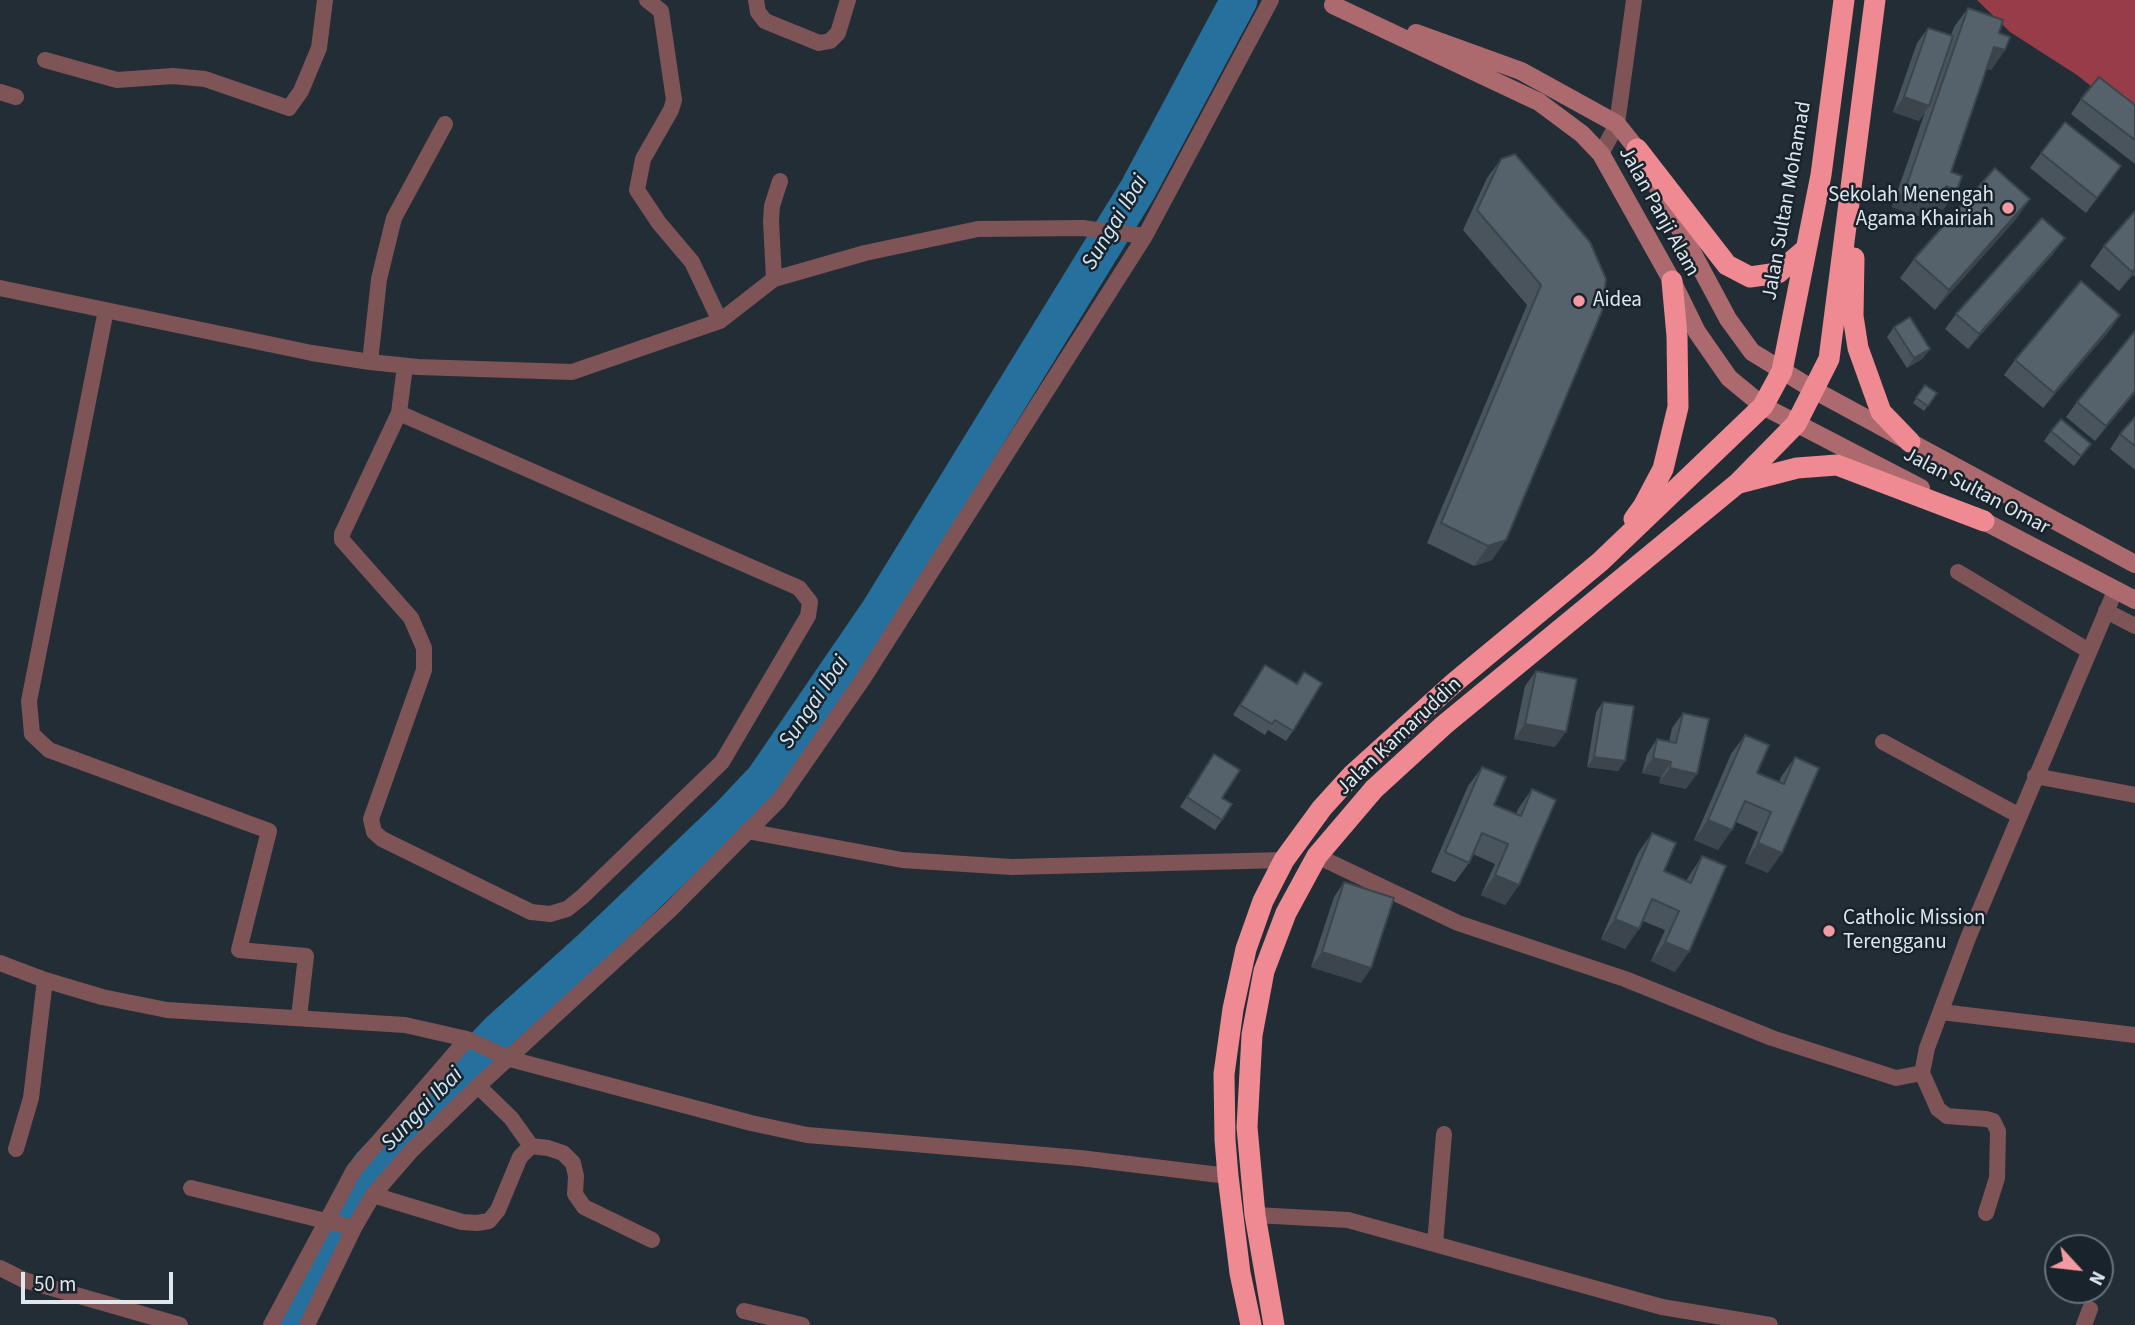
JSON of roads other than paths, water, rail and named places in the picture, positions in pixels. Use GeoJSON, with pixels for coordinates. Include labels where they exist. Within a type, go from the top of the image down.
{"type":"FeatureCollection","features":[{"type":"Feature","properties":{"kind":"highway","name":"Jalan Sultan Mohamad"},"geometry":{"type":"LineString","coordinates":[[1763,406],[1782,371],[1821,175],[1844,0]]}},
{"type":"Feature","properties":{"kind":"highway"},"geometry":{"type":"LineString","coordinates":[[1814,390],[1829,359],[1875,0]]}},
{"type":"Feature","properties":{"kind":"highway"},"geometry":{"type":"LineString","coordinates":[[1637,149],[1727,265],[1750,277],[1778,273],[1806,249]]}},
{"type":"Feature","properties":{"kind":"highway"},"geometry":{"type":"LineString","coordinates":[[1856,151],[1853,316],[1858,348],[1881,412],[1910,442]]}},
{"type":"Feature","properties":{"kind":"highway"},"geometry":{"type":"LineString","coordinates":[[1601,562],[1644,505],[1663,469],[1678,407],[1677,336],[1672,281]]}},
{"type":"Feature","properties":{"kind":"highway","name":"Jalan Kamaruddin"},"geometry":{"type":"LineString","coordinates":[[1274,1325],[1255,1215],[1247,1127],[1252,1035],[1264,971],[1286,913],[1317,856],[1374,789],[1444,725],[1738,483],[1796,424],[1814,390]]}},
{"type":"Feature","properties":{"kind":"highway","name":"Jalan Kamaruddin"},"geometry":{"type":"LineString","coordinates":[[1247,1323],[1228,1176],[1224,1074],[1245,949],[1284,860],[1322,808],[1352,775],[1455,682],[1601,562],[1763,406]]}},
{"type":"Feature","properties":{"kind":"highway"},"geometry":{"type":"LineString","coordinates":[[1738,483],[1797,468],[1837,466],[1984,521]]}},
{"type":"Feature","properties":{"kind":"main road","name":"Jalan Panji Alam"},"geometry":{"type":"LineString","coordinates":[[1326,2],[1521,71],[1616,124],[1637,149],[1728,318],[1752,352],[1814,390]]}},
{"type":"Feature","properties":{"kind":"main road","name":"Jalan Panji Alam"},"geometry":{"type":"LineString","coordinates":[[1326,2],[1539,102],[1582,134],[1601,154],[1672,281],[1697,332],[1729,378],[1763,406],[1796,424]]}},
{"type":"Feature","properties":{"kind":"main road","name":"Jalan Sultan Omar"},"geometry":{"type":"LineString","coordinates":[[1814,390],[2135,564]]}},
{"type":"Feature","properties":{"kind":"main road","name":"Jalan Sultan Omar"},"geometry":{"type":"LineString","coordinates":[[1796,424],[2135,600]]}},
{"type":"Feature","properties":{"kind":"street"},"geometry":{"type":"LineString","coordinates":[[46,61],[117,80],[173,76],[205,79],[289,108],[300,92],[319,48],[325,0]]}},
{"type":"Feature","properties":{"kind":"street"},"geometry":{"type":"LineString","coordinates":[[647,0],[664,5],[674,100],[643,159],[637,190],[659,223],[692,262],[720,321]]}},
{"type":"Feature","properties":{"kind":"street"},"geometry":{"type":"LineString","coordinates":[[755,0],[758,12],[765,21],[819,43],[830,41],[838,33],[848,0]]}},
{"type":"Feature","properties":{"kind":"street"},"geometry":{"type":"LineString","coordinates":[[307,1325],[353,1228],[373,1195],[411,1151],[670,910],[779,800],[863,679],[1144,236],[1271,0]]}},
{"type":"Feature","properties":{"kind":"street"},"geometry":{"type":"LineString","coordinates":[[1601,154],[1616,124],[1634,0]]}},
{"type":"Feature","properties":{"kind":"street"},"geometry":{"type":"LineString","coordinates":[[370,362],[379,279],[394,218],[445,124]]}},
{"type":"Feature","properties":{"kind":"street"},"geometry":{"type":"LineString","coordinates":[[774,279],[771,221],[772,206],[780,181]]}},
{"type":"Feature","properties":{"kind":"street"},"geometry":{"type":"LineString","coordinates":[[0,288],[312,353],[370,362],[405,366],[572,372],[720,321],[774,279],[865,253],[978,229],[1084,228],[1144,236]]}},
{"type":"Feature","properties":{"kind":"street"},"geometry":{"type":"LineString","coordinates":[[106,310],[29,701],[32,734],[49,750],[270,831],[239,950],[306,956],[300,1009]]}},
{"type":"Feature","properties":{"kind":"street"},"geometry":{"type":"LineString","coordinates":[[399,413],[799,588],[810,602],[808,616],[722,762],[567,909],[550,914],[531,912],[382,839],[374,832],[370,819],[424,670],[424,649],[411,618],[342,540],[342,534],[399,413],[405,366]]}},
{"type":"Feature","properties":{"kind":"street"},"geometry":{"type":"LineString","coordinates":[[1958,572],[2089,651]]}},
{"type":"Feature","properties":{"kind":"street"},"geometry":{"type":"LineString","coordinates":[[1986,1213],[1997,1178],[1998,1131],[1993,1121],[1947,1116],[1938,1109],[1922,1073],[1927,1048],[2018,815],[2115,591]]}},
{"type":"Feature","properties":{"kind":"street"},"geometry":{"type":"LineString","coordinates":[[2106,611],[2135,626]]}},
{"type":"Feature","properties":{"kind":"street"},"geometry":{"type":"LineString","coordinates":[[1884,742],[2018,815]]}},
{"type":"Feature","properties":{"kind":"street"},"geometry":{"type":"LineString","coordinates":[[2035,776],[2135,795]]}},
{"type":"Feature","properties":{"kind":"street"},"geometry":{"type":"LineString","coordinates":[[747,831],[902,860],[1012,867],[1284,860]]}},
{"type":"Feature","properties":{"kind":"street"},"geometry":{"type":"LineString","coordinates":[[1317,856],[1458,923],[1625,979],[1772,1038],[1896,1078],[1922,1073]]}},
{"type":"Feature","properties":{"kind":"street"},"geometry":{"type":"LineString","coordinates":[[0,963],[45,980],[167,1010],[300,1009],[405,1025],[468,1039],[509,1058],[751,1123],[807,1135],[1080,1158],[1228,1176]]}},
{"type":"Feature","properties":{"kind":"street"},"geometry":{"type":"LineString","coordinates":[[16,1149],[31,1098],[45,980]]}},
{"type":"Feature","properties":{"kind":"street"},"geometry":{"type":"LineString","coordinates":[[1941,1012],[2135,1035]]}},
{"type":"Feature","properties":{"kind":"street"},"geometry":{"type":"LineString","coordinates":[[271,1325],[354,1170],[468,1039]]}},
{"type":"Feature","properties":{"kind":"street"},"geometry":{"type":"LineString","coordinates":[[478,1086],[510,1118],[531,1146]]}},
{"type":"Feature","properties":{"kind":"street"},"geometry":{"type":"LineString","coordinates":[[1434,1244],[1444,1134]]}},
{"type":"Feature","properties":{"kind":"street"},"geometry":{"type":"LineString","coordinates":[[373,1195],[462,1222],[489,1221],[498,1210],[520,1157],[531,1146],[548,1147],[563,1153],[573,1163],[576,1176],[575,1194],[584,1207],[652,1240]]}},
{"type":"Feature","properties":{"kind":"street"},"geometry":{"type":"LineString","coordinates":[[191,1188],[353,1228]]}},
{"type":"Feature","properties":{"kind":"street"},"geometry":{"type":"LineString","coordinates":[[1255,1215],[1348,1220],[1662,1307],[1770,1325]]}},
{"type":"Feature","properties":{"kind":"street"},"geometry":{"type":"LineString","coordinates":[[0,1268],[24,1280],[57,1291],[180,1325]]}},
{"type":"Feature","properties":{"kind":"street"},"geometry":{"type":"LineString","coordinates":[[2084,1325],[2090,1309]]}},
{"type":"Feature","properties":{"kind":"street"},"geometry":{"type":"LineString","coordinates":[[744,1311],[803,1325]]}},
{"type":"Feature","properties":{"kind":"waterway","name":"Sungai Ibai"},"geometry":{"type":"LineString","coordinates":[[291,1325],[361,1179],[371,1165],[499,1031],[589,950],[764,779],[879,611],[1138,189],[1239,0]]}},
{"type":"Feature","properties":{"kind":"place","name":"Sekolah Menengah Agama Khairiah"},"geometry":{"type":"Point","coordinates":[2008,208]}},
{"type":"Feature","properties":{"kind":"place","name":"Aidea"},"geometry":{"type":"Point","coordinates":[1579,301]}},
{"type":"Feature","properties":{"kind":"place","name":"Catholic Mission Terengganu"},"geometry":{"type":"Point","coordinates":[1829,931]}}]}
